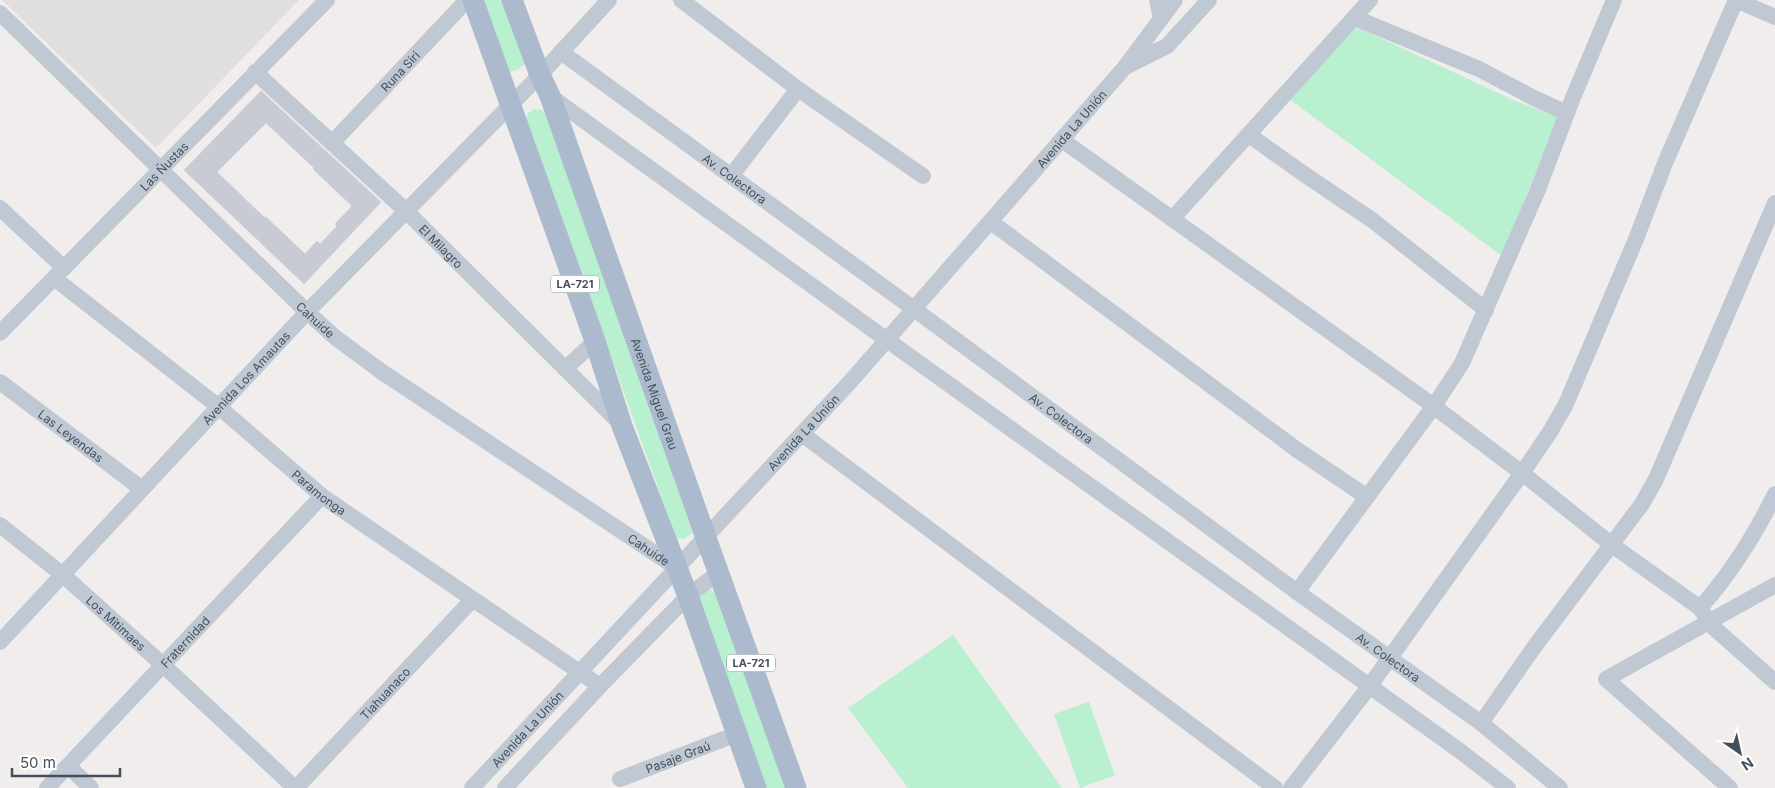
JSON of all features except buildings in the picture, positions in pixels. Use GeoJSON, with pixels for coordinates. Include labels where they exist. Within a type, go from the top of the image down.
{"type":"FeatureCollection","features":[{"type":"Feature","properties":{"kind":"main road","name":"LA-721"},"geometry":{"type":"LineString","coordinates":[[473,0],[595,341],[622,426],[688,596],[756,788]]}},
{"type":"Feature","properties":{"kind":"main road","name":"Avenida Miguel Grau"},"geometry":{"type":"LineString","coordinates":[[512,0],[540,75],[550,96],[796,788]]}},
{"type":"Feature","properties":{"kind":"street","name":"Las Ñustas"},"geometry":{"type":"LineString","coordinates":[[0,333],[326,0]]}},
{"type":"Feature","properties":{"kind":"street","name":"Runa Siri"},"geometry":{"type":"LineString","coordinates":[[332,143],[466,0]]}},
{"type":"Feature","properties":{"kind":"street","name":"Avenida Los Amautas"},"geometry":{"type":"LineString","coordinates":[[0,642],[307,312],[540,75],[608,0]]}},
{"type":"Feature","properties":{"kind":"street"},"geometry":{"type":"LineString","coordinates":[[681,0],[798,89],[923,176]]}},
{"type":"Feature","properties":{"kind":"street"},"geometry":{"type":"LineString","coordinates":[[1156,0],[1161,18]]}},
{"type":"Feature","properties":{"kind":"street","name":"Avenida La Unión"},"geometry":{"type":"LineString","coordinates":[[476,787],[887,340],[1126,67],[1175,0]]}},
{"type":"Feature","properties":{"kind":"street","name":"Avenida La Unión"},"geometry":{"type":"LineString","coordinates":[[1126,67],[1167,46],[1209,0]]}},
{"type":"Feature","properties":{"kind":"street"},"geometry":{"type":"LineString","coordinates":[[1172,219],[1370,0]]}},
{"type":"Feature","properties":{"kind":"street"},"geometry":{"type":"LineString","coordinates":[[1297,592],[1434,406],[1462,363],[1537,192],[1567,113],[1614,0]]}},
{"type":"Feature","properties":{"kind":"street"},"geometry":{"type":"LineString","coordinates":[[1291,788],[1369,687],[1522,473],[1550,432],[1566,404],[1636,239],[1665,163],[1736,0],[1775,18]]}},
{"type":"Feature","properties":{"kind":"street","name":"Cahuide"},"geometry":{"type":"LineString","coordinates":[[0,13],[336,338],[382,372],[677,568]]}},
{"type":"Feature","properties":{"kind":"street"},"geometry":{"type":"LineString","coordinates":[[1355,18],[1478,69],[1567,113]]}},
{"type":"Feature","properties":{"kind":"street","name":"Av. Colectora"},"geometry":{"type":"LineString","coordinates":[[561,52],[914,309],[1297,592],[1481,723],[1560,788]]}},
{"type":"Feature","properties":{"kind":"street","name":"El Milagro"},"geometry":{"type":"LineString","coordinates":[[255,72],[406,210],[622,426]]}},
{"type":"Feature","properties":{"kind":"street"},"geometry":{"type":"LineString","coordinates":[[731,176],[798,89]]}},
{"type":"Feature","properties":{"kind":"street"},"geometry":{"type":"LineString","coordinates":[[550,96],[1508,788]]}},
{"type":"Feature","properties":{"kind":"street"},"geometry":{"type":"LineString","coordinates":[[1249,135],[1372,220],[1486,310]]}},
{"type":"Feature","properties":{"kind":"street"},"geometry":{"type":"LineString","coordinates":[[1062,140],[1434,406],[1612,545],[1700,608],[1710,622],[1775,682]]}},
{"type":"Feature","properties":{"kind":"street"},"geometry":{"type":"LineString","coordinates":[[1481,723],[1642,504],[1656,479],[1775,203]]}},
{"type":"Feature","properties":{"kind":"street","name":"Paramonga"},"geometry":{"type":"LineString","coordinates":[[0,208],[59,273],[322,496],[600,686]]}},
{"type":"Feature","properties":{"kind":"street"},"geometry":{"type":"LineString","coordinates":[[991,222],[1296,449],[1366,497]]}},
{"type":"Feature","properties":{"kind":"street"},"geometry":{"type":"LineString","coordinates":[[565,369],[595,341]]}},
{"type":"Feature","properties":{"kind":"street","name":"Las Leyendas"},"geometry":{"type":"LineString","coordinates":[[0,382],[142,489]]}},
{"type":"Feature","properties":{"kind":"street"},"geometry":{"type":"LineString","coordinates":[[802,434],[1275,788]]}},
{"type":"Feature","properties":{"kind":"street"},"geometry":{"type":"LineString","coordinates":[[1700,608],[1724,581],[1742,554],[1775,495]]}},
{"type":"Feature","properties":{"kind":"street","name":"Fraternidad"},"geometry":{"type":"LineString","coordinates":[[47,788],[322,496]]}},
{"type":"Feature","properties":{"kind":"street","name":"Los Mitimaes"},"geometry":{"type":"LineString","coordinates":[[0,525],[63,575],[295,788]]}},
{"type":"Feature","properties":{"kind":"street","name":"Avenida La Unión"},"geometry":{"type":"LineString","coordinates":[[505,788],[600,686],[688,596],[718,573]]}},
{"type":"Feature","properties":{"kind":"street"},"geometry":{"type":"LineString","coordinates":[[1730,788],[1606,679],[1775,586]]}},
{"type":"Feature","properties":{"kind":"street","name":"Tiahuanaco"},"geometry":{"type":"LineString","coordinates":[[295,788],[473,599]]}},
{"type":"Feature","properties":{"kind":"street","name":"Pasaje Graú"},"geometry":{"type":"LineString","coordinates":[[620,779],[737,734]]}},
{"type":"Feature","properties":{"kind":"street"},"geometry":{"type":"LineString","coordinates":[[68,766],[91,788]]}},
{"type":"Feature","properties":{"kind":"shaded area"},"geometry":{"type":"Polygon","coordinates":[[[2,0],[299,0],[156,148],[2,0]]]}},
{"type":"Feature","properties":{"kind":"green space"},"geometry":{"type":"Polygon","coordinates":[[[482,0],[502,0],[526,63],[517,70],[508,72],[482,0]]]}},
{"type":"Feature","properties":{"kind":"green space"},"geometry":{"type":"Polygon","coordinates":[[[1351,28],[1361,29],[1511,99],[1558,117],[1502,256],[1289,99],[1351,28]]]}},
{"type":"Feature","properties":{"kind":"green space"},"geometry":{"type":"Polygon","coordinates":[[[535,109],[542,110],[546,114],[693,533],[684,539],[676,538],[526,119],[529,112],[535,109]]]}},
{"type":"Feature","properties":{"kind":"green space"},"geometry":{"type":"Polygon","coordinates":[[[705,590],[711,590],[718,595],[788,788],[760,788],[695,599],[705,590]]]}},
{"type":"Feature","properties":{"kind":"green space"},"geometry":{"type":"Polygon","coordinates":[[[953,635],[1062,788],[908,788],[848,708],[953,635]]]}},
{"type":"Feature","properties":{"kind":"green space"},"geometry":{"type":"Polygon","coordinates":[[[1089,702],[1115,775],[1080,788],[1054,714],[1089,702]]]}}]}
